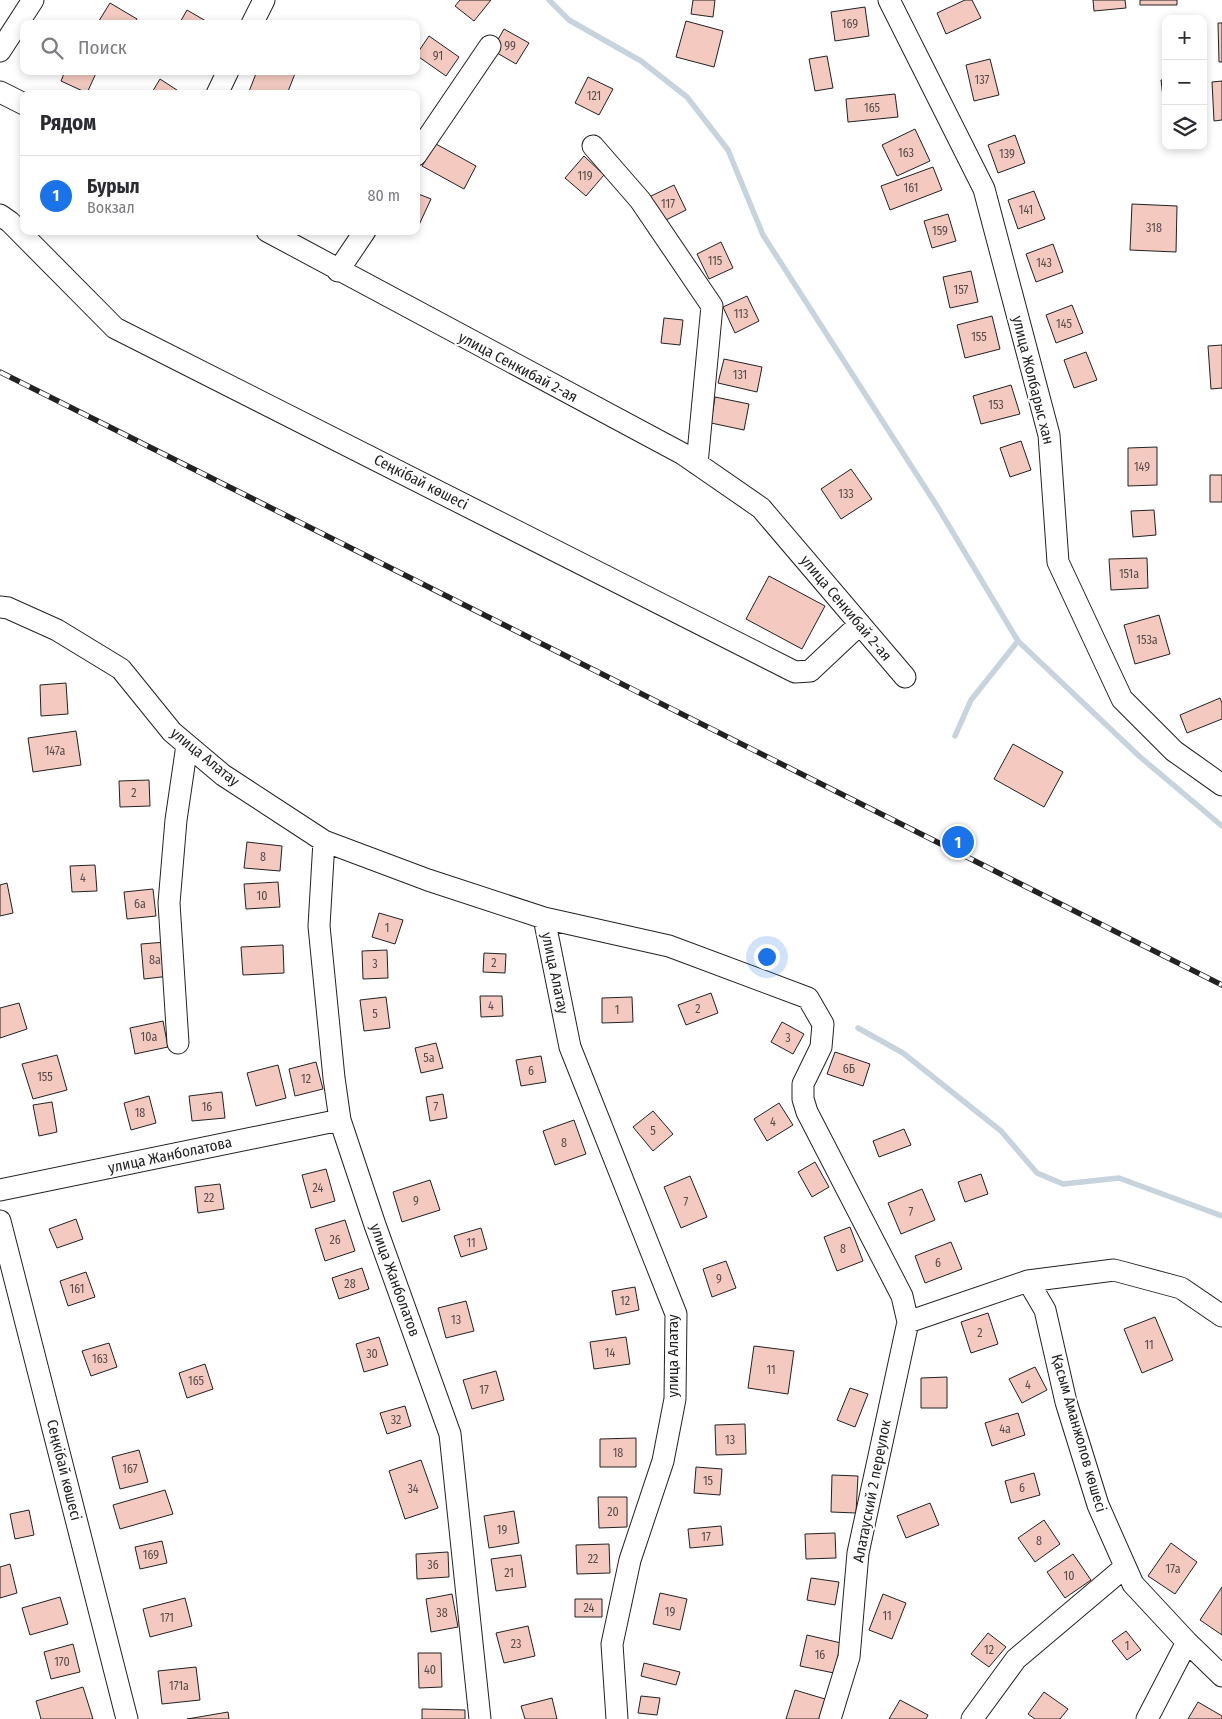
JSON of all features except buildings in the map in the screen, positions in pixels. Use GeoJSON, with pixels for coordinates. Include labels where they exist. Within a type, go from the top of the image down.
{"type":"FeatureCollection","features":[{"type":"Feature","properties":{"kind":"street"},"geometry":{"type":"LineString","coordinates":[[20,20],[33,0]]}},
{"type":"Feature","properties":{"kind":"street"},"geometry":{"type":"LineString","coordinates":[[254,20],[264,0]]}},
{"type":"Feature","properties":{"kind":"street","name":"улица Жолбарыс хан"},"geometry":{"type":"LineString","coordinates":[[889,0],[984,189],[1049,435],[1058,562],[1122,699],[1174,752],[1222,785]]}},
{"type":"Feature","properties":{"kind":"street"},"geometry":{"type":"LineString","coordinates":[[0,51],[20,20]]}},
{"type":"Feature","properties":{"kind":"street"},"geometry":{"type":"LineString","coordinates":[[420,149],[490,46]]}},
{"type":"Feature","properties":{"kind":"street"},"geometry":{"type":"LineString","coordinates":[[219,90],[226,75]]}},
{"type":"Feature","properties":{"kind":"street"},"geometry":{"type":"LineString","coordinates":[[0,92],[20,102]]}},
{"type":"Feature","properties":{"kind":"street"},"geometry":{"type":"LineString","coordinates":[[593,146],[640,200],[712,306],[697,464]]}},
{"type":"Feature","properties":{"kind":"street","name":"Сеңкібай көшесі"},"geometry":{"type":"LineString","coordinates":[[0,215],[20,232]]}},
{"type":"Feature","properties":{"kind":"street","name":"Сеңкібай көшесі"},"geometry":{"type":"LineString","coordinates":[[23,235],[115,328],[795,672],[810,671],[860,624]]}},
{"type":"Feature","properties":{"kind":"street","name":"улица Сенкибай 2-ая"},"geometry":{"type":"LineString","coordinates":[[274,235],[674,450],[761,508],[904,677]]}},
{"type":"Feature","properties":{"kind":"street"},"geometry":{"type":"LineString","coordinates":[[338,271],[362,235]]}},
{"type":"Feature","properties":{"kind":"street","name":"улица Алатау"},"geometry":{"type":"LineString","coordinates":[[0,607],[8,608],[57,630],[121,669],[172,732],[187,745],[224,775],[324,841],[428,880],[544,918],[669,946],[808,998],[823,1024],[821,1047],[804,1084],[803,1099],[807,1112],[902,1296],[908,1322]]}},
{"type":"Feature","properties":{"kind":"street"},"geometry":{"type":"LineString","coordinates":[[178,1043],[169,903],[176,820],[187,745]]}},
{"type":"Feature","properties":{"kind":"street","name":"улица Жанболатов"},"geometry":{"type":"LineString","coordinates":[[324,841],[319,926],[340,1120],[375,1225],[450,1434],[480,1719]]}},
{"type":"Feature","properties":{"kind":"street","name":"улица Алатау"},"geometry":{"type":"LineString","coordinates":[[544,918],[570,1047],[676,1314],[675,1399],[663,1461],[630,1560],[612,1644],[617,1719]]}},
{"type":"Feature","properties":{"kind":"street","name":"улица Жанболатова"},"geometry":{"type":"LineString","coordinates":[[0,1190],[340,1120]]}},
{"type":"Feature","properties":{"kind":"street","name":"Сеңкібай көшесі"},"geometry":{"type":"LineString","coordinates":[[0,1221],[127,1719]]}},
{"type":"Feature","properties":{"kind":"street"},"geometry":{"type":"LineString","coordinates":[[908,1322],[1028,1282],[1114,1270],[1181,1288],[1222,1316]]}},
{"type":"Feature","properties":{"kind":"street","name":"Қасым Аманжолов көшесі"},"geometry":{"type":"LineString","coordinates":[[1028,1282],[1045,1310],[1066,1402],[1098,1505],[1133,1584],[1187,1642],[1222,1676]]}},
{"type":"Feature","properties":{"kind":"street","name":"Алатауский 2 переулок"},"geometry":{"type":"LineString","coordinates":[[830,1719],[850,1657],[858,1553],[908,1322]]}},
{"type":"Feature","properties":{"kind":"street"},"geometry":{"type":"LineString","coordinates":[[972,1719],[1016,1659],[1125,1567]]}},
{"type":"Feature","properties":{"kind":"street"},"geometry":{"type":"LineString","coordinates":[[1147,1719],[1187,1642]]}},
{"type":"Feature","properties":{"kind":"waterway"},"geometry":{"type":"LineString","coordinates":[[549,0],[569,20],[641,61],[687,97],[728,150],[763,235],[937,506],[1018,641],[1139,756],[1222,826]]}},
{"type":"Feature","properties":{"kind":"waterway"},"geometry":{"type":"LineString","coordinates":[[955,736],[971,700],[1018,641]]}},
{"type":"Feature","properties":{"kind":"waterway"},"geometry":{"type":"LineString","coordinates":[[858,1028],[903,1053],[1001,1131],[1037,1173],[1063,1184],[1119,1178],[1222,1216]]}},
{"type":"Feature","properties":{"kind":"railway"},"geometry":{"type":"LineString","coordinates":[[0,372],[1222,985]]}},
{"type":"Feature","properties":{"kind":"place","name":"Бурыл"},"geometry":{"type":"Point","coordinates":[958,842]}}]}
